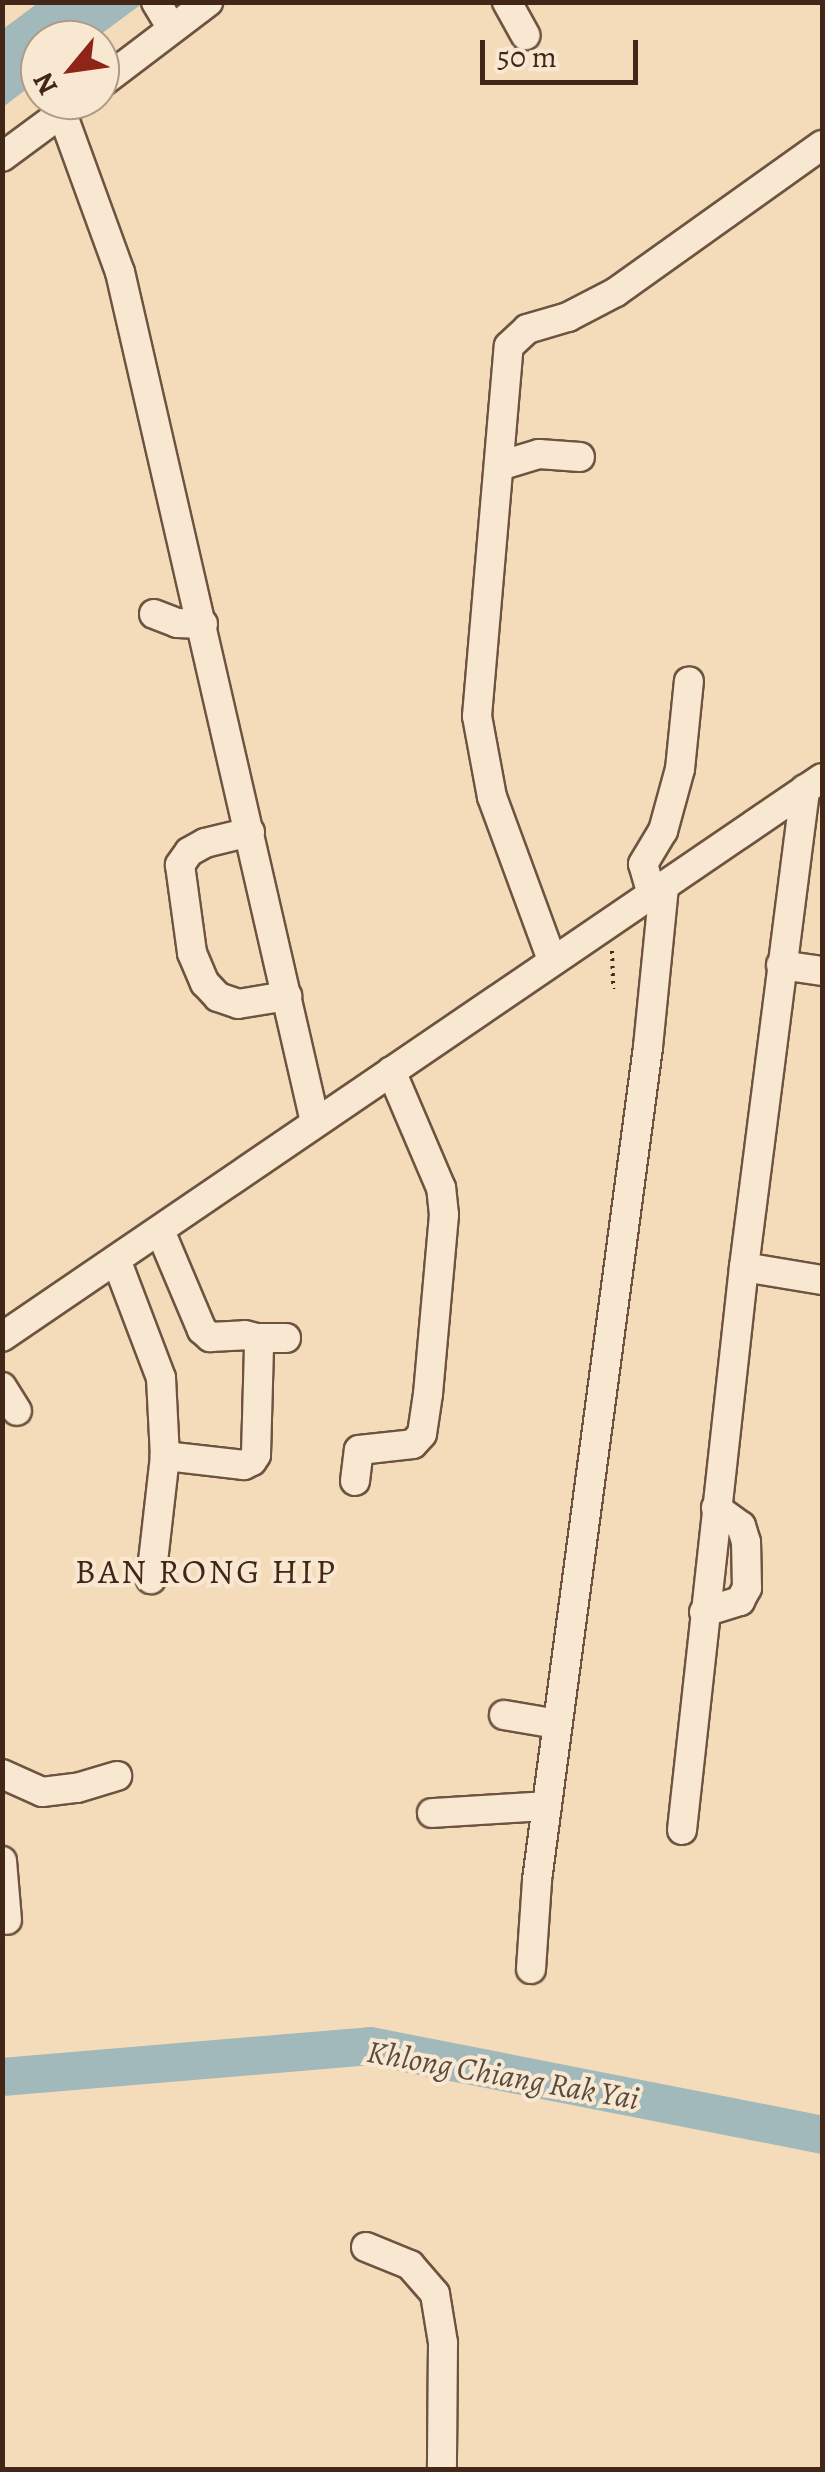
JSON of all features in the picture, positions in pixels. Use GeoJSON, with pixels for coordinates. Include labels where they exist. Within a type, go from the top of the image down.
{"type":"FeatureCollection","features":[{"type":"Feature","properties":{"kind":"street"},"geometry":{"type":"LineString","coordinates":[[156,2],[172,29]]}},
{"type":"Feature","properties":{"kind":"street"},"geometry":{"type":"LineString","coordinates":[[120,69],[208,2]]}},
{"type":"Feature","properties":{"kind":"street"},"geometry":{"type":"LineString","coordinates":[[507,2],[525,34]]}},
{"type":"Feature","properties":{"kind":"street"},"geometry":{"type":"LineString","coordinates":[[2,157],[52,120]]}},
{"type":"Feature","properties":{"kind":"street"},"geometry":{"type":"LineString","coordinates":[[75,120],[120,272],[315,1122]]}},
{"type":"Feature","properties":{"kind":"street"},"geometry":{"type":"LineString","coordinates":[[552,960],[492,797],[480,750],[477,716],[504,374],[515,336],[568,317],[616,292],[822,145]]}},
{"type":"Feature","properties":{"kind":"street"},"geometry":{"type":"LineString","coordinates":[[498,466],[539,454],[580,457]]}},
{"type":"Feature","properties":{"kind":"street"},"geometry":{"type":"LineString","coordinates":[[154,614],[177,624],[203,624]]}},
{"type":"Feature","properties":{"kind":"street"},"geometry":{"type":"LineString","coordinates":[[531,1969],[557,1724],[648,1047],[658,891],[643,864],[662,831],[675,787],[689,681]]}},
{"type":"Feature","properties":{"kind":"street"},"geometry":{"type":"LineString","coordinates":[[2,1337],[814,784]]}},
{"type":"Feature","properties":{"kind":"street"},"geometry":{"type":"LineString","coordinates":[[682,1830],[780,965],[814,784]]}},
{"type":"Feature","properties":{"kind":"street"},"geometry":{"type":"LineString","coordinates":[[250,832],[205,844],[189,852],[180,865],[192,954],[205,983],[218,997],[238,1004],[287,996]]}},
{"type":"Feature","properties":{"kind":"street"},"geometry":{"type":"LineString","coordinates":[[780,965],[822,971]]}},
{"type":"Feature","properties":{"kind":"street"},"geometry":{"type":"LineString","coordinates":[[355,1482],[360,1450],[413,1444],[422,1434],[432,1354],[444,1215],[441,1188],[391,1070]]}},
{"type":"Feature","properties":{"kind":"street"},"geometry":{"type":"LineString","coordinates":[[160,1233],[202,1330],[210,1337],[286,1338]]}},
{"type":"Feature","properties":{"kind":"street"},"geometry":{"type":"LineString","coordinates":[[117,1262],[161,1378],[165,1456],[151,1579]]}},
{"type":"Feature","properties":{"kind":"street"},"geometry":{"type":"LineString","coordinates":[[744,1267],[822,1280]]}},
{"type":"Feature","properties":{"kind":"street"},"geometry":{"type":"LineString","coordinates":[[165,1456],[244,1465],[252,1461],[256,1455],[256,1338]]}},
{"type":"Feature","properties":{"kind":"street"},"geometry":{"type":"LineString","coordinates":[[704,1612],[728,1608],[740,1601],[747,1588],[746,1542],[741,1526],[716,1508]]}},
{"type":"Feature","properties":{"kind":"street"},"geometry":{"type":"LineString","coordinates":[[504,1715],[557,1724]]}},
{"type":"Feature","properties":{"kind":"street"},"geometry":{"type":"LineString","coordinates":[[2,1774],[42,1792],[77,1788],[117,1776]]}},
{"type":"Feature","properties":{"kind":"street"},"geometry":{"type":"LineString","coordinates":[[432,1812],[547,1806]]}},
{"type":"Feature","properties":{"kind":"street"},"geometry":{"type":"LineString","coordinates":[[2,1861],[7,1920]]}},
{"type":"Feature","properties":{"kind":"street"},"geometry":{"type":"LineString","coordinates":[[366,2247],[410,2265],[435,2294],[443,2343],[442,2470]]}},
{"type":"Feature","properties":{"kind":"path"},"geometry":{"type":"LineString","coordinates":[[612,921],[614,989]]}},
{"type":"Feature","properties":{"kind":"water"},"geometry":{"type":"Polygon","coordinates":[[[38,3],[143,3],[120,20],[20,20],[20,94],[3,107],[3,29],[38,3]]]}},
{"type":"Feature","properties":{"kind":"waterway","name":"Khlong Chiang Rak Yai"},"geometry":{"type":"LineString","coordinates":[[2,2077],[370,2046],[822,2135]]}},
{"type":"Feature","properties":{"kind":"district","name":"BAN RONG HIP"},"geometry":{"type":"Point","coordinates":[206,1571]}}]}
